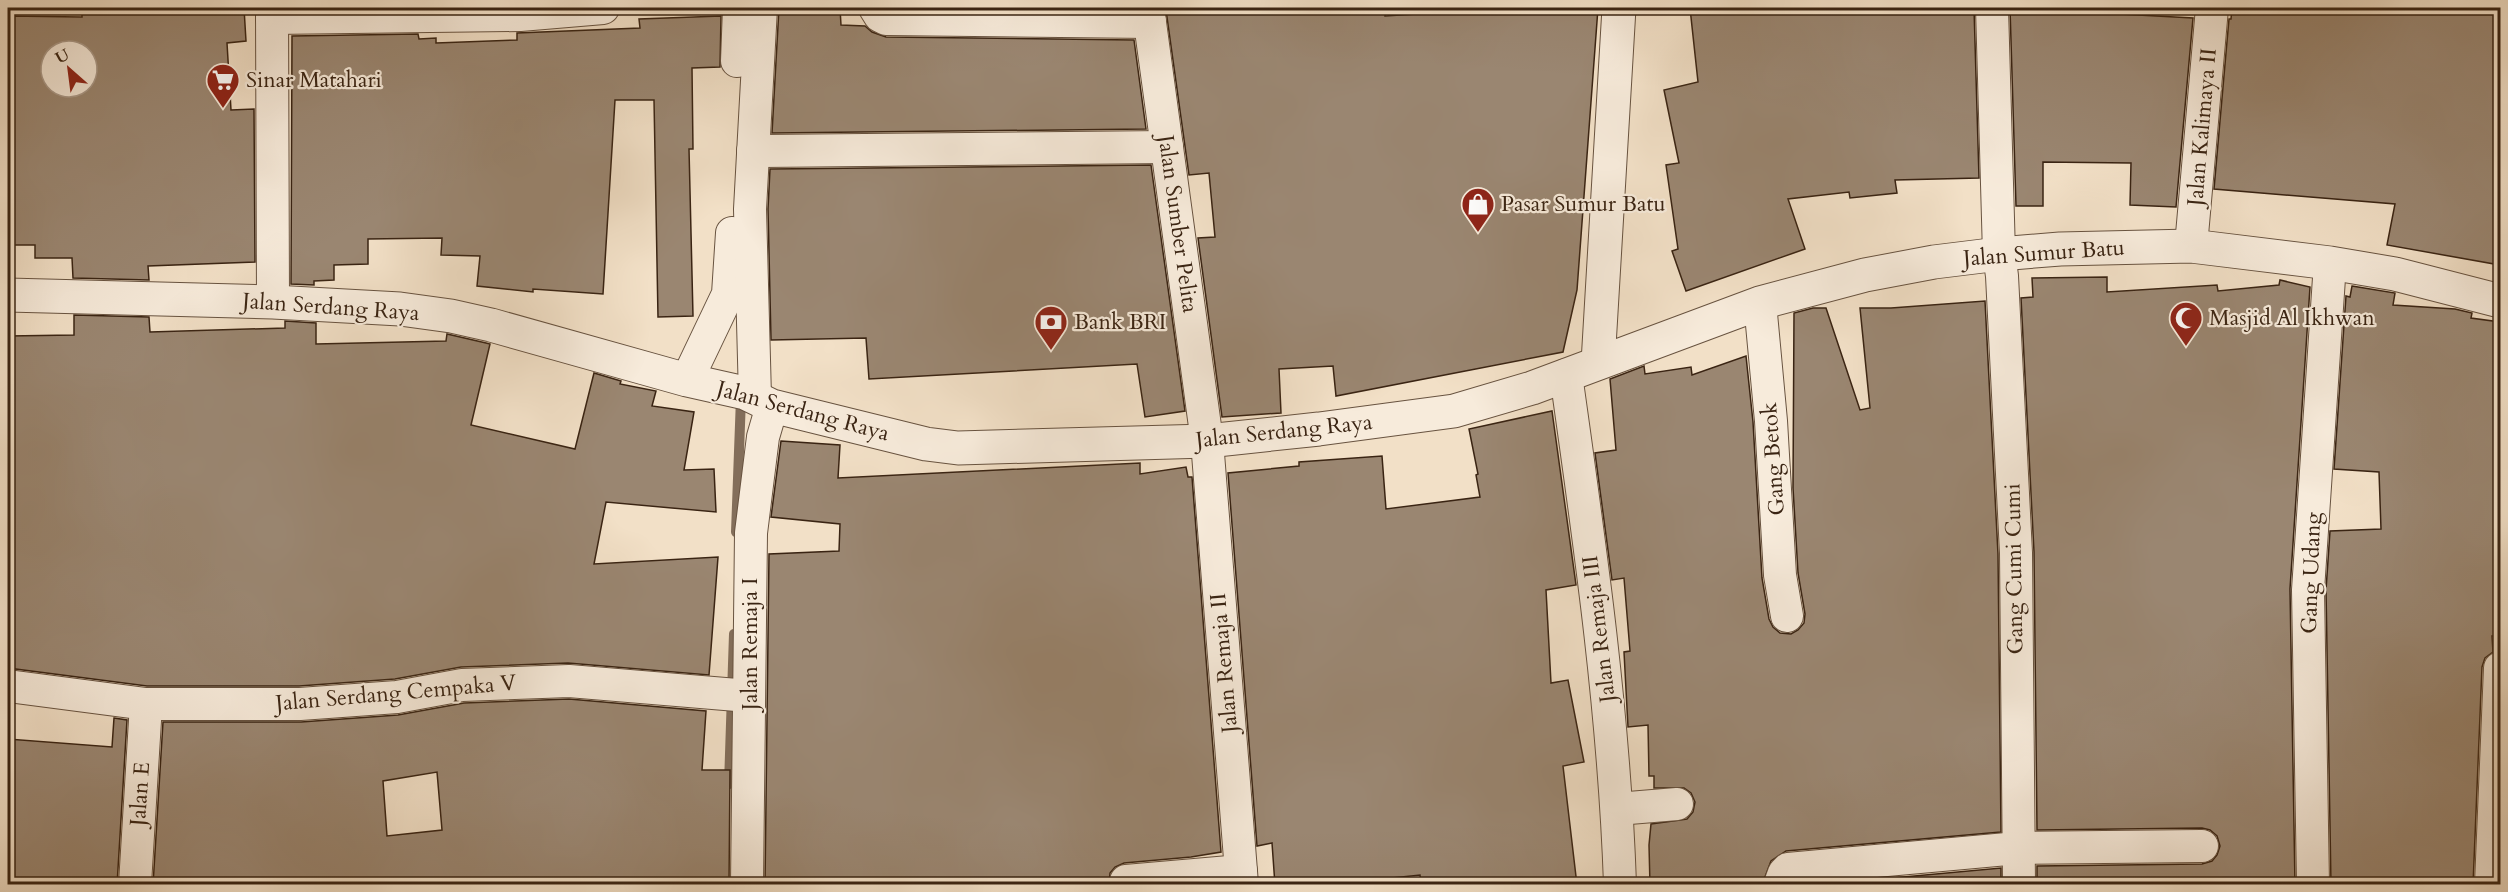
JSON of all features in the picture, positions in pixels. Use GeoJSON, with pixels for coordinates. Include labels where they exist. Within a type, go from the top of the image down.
{"type":"FeatureCollection","features":[{"type":"Feature","properties":{"kind":"street"},"geometry":{"type":"LineString","coordinates":[[273,302],[272,13],[520,15],[603,8]]}},
{"type":"Feature","properties":{"kind":"street"},"geometry":{"type":"LineString","coordinates":[[735,392],[728,294],[733,220],[739,8]]}},
{"type":"Feature","properties":{"kind":"street"},"geometry":{"type":"LineString","coordinates":[[735,392],[750,209],[761,8]]}},
{"type":"Feature","properties":{"kind":"street"},"geometry":{"type":"LineString","coordinates":[[875,8],[880,16],[886,19],[1149,15]]}},
{"type":"Feature","properties":{"kind":"street"},"geometry":{"type":"LineString","coordinates":[[1598,363],[1619,8]]}},
{"type":"Feature","properties":{"kind":"street","name":"Gang Cumi Cumi"},"geometry":{"type":"LineString","coordinates":[[1992,8],[1999,254],[2016,553],[2019,885]]}},
{"type":"Feature","properties":{"kind":"street","name":"Jalan Kalimaya II"},"geometry":{"type":"LineString","coordinates":[[2190,246],[2212,8]]}},
{"type":"Feature","properties":{"kind":"street","name":"Jalan Sumber Pelita"},"geometry":{"type":"LineString","coordinates":[[1149,15],[1207,441]]}},
{"type":"Feature","properties":{"kind":"street"},"geometry":{"type":"LineString","coordinates":[[753,151],[1167,147]]}},
{"type":"Feature","properties":{"kind":"street","name":"Jalan Sumur Batu"},"geometry":{"type":"LineString","coordinates":[[1598,363],[1760,303],[1865,275],[1934,262],[2060,249],[2190,246],[2330,263],[2394,274],[2500,301]]}},
{"type":"Feature","properties":{"kind":"street","name":"Gang Udang"},"geometry":{"type":"LineString","coordinates":[[2313,885],[2308,590],[2330,263]]}},
{"type":"Feature","properties":{"kind":"street","name":"Jalan Serdang Raya"},"geometry":{"type":"LineString","coordinates":[[8,295],[273,302],[400,309],[452,316],[926,444],[958,448],[1207,441],[1319,429],[1454,411],[1532,388],[1598,363]]}},
{"type":"Feature","properties":{"kind":"street","name":"Gang Betok"},"geometry":{"type":"LineString","coordinates":[[1760,303],[1771,421],[1780,575],[1787,616]]}},
{"type":"Feature","properties":{"kind":"street","name":"Jalan Remaja III"},"geometry":{"type":"LineString","coordinates":[[1566,375],[1603,642],[1617,808],[1620,885]]}},
{"type":"Feature","properties":{"kind":"street","name":"Jalan Remaja I"},"geometry":{"type":"LineString","coordinates":[[735,392],[763,437],[732,694],[747,885]]}},
{"type":"Feature","properties":{"kind":"street","name":"Jalan Remaja II"},"geometry":{"type":"LineString","coordinates":[[1207,441],[1242,878]]}},
{"type":"Feature","properties":{"kind":"street"},"geometry":{"type":"LineString","coordinates":[[2491,885],[2500,668]]}},
{"type":"Feature","properties":{"kind":"street","name":"Jalan Serdang Cempaka V"},"geometry":{"type":"LineString","coordinates":[[8,686],[146,704],[300,704],[397,697],[462,685],[569,681],[732,694]]}},
{"type":"Feature","properties":{"kind":"street","name":"Jalan E"},"geometry":{"type":"LineString","coordinates":[[135,885],[146,704]]}},
{"type":"Feature","properties":{"kind":"street"},"geometry":{"type":"LineString","coordinates":[[1617,808],[1677,804]]}},
{"type":"Feature","properties":{"kind":"street"},"geometry":{"type":"LineString","coordinates":[[1781,882],[1788,869],[2018,848],[2202,846]]}},
{"type":"Feature","properties":{"kind":"street"},"geometry":{"type":"LineString","coordinates":[[1126,881],[1242,878]]}},
{"type":"Feature","properties":{"kind":"building"},"geometry":{"type":"Polygon","coordinates":[[[171,8],[244,8],[246,41],[227,43],[231,110],[254,109],[255,262],[148,266],[149,280],[73,278],[72,258],[35,258],[35,245],[8,245],[8,16],[82,17],[82,12],[171,8]]]}},
{"type":"Feature","properties":{"kind":"building"},"geometry":{"type":"Polygon","coordinates":[[[779,8],[840,8],[841,25],[865,26],[872,32],[886,37],[1134,40],[1146,129],[772,133],[779,8]]]}},
{"type":"Feature","properties":{"kind":"building","name":"Pasar Sumur Batu"},"geometry":{"type":"Polygon","coordinates":[[[1385,8],[1385,16],[1515,8],[1598,8],[1577,290],[1563,352],[1336,396],[1333,366],[1279,369],[1281,413],[1222,417],[1198,238],[1215,237],[1209,173],[1189,175],[1166,10],[1385,8]]]}},
{"type":"Feature","properties":{"kind":"building"},"geometry":{"type":"Polygon","coordinates":[[[1690,8],[1974,8],[1979,178],[1895,180],[1897,193],[1850,198],[1849,192],[1788,199],[1805,249],[1686,291],[1672,251],[1678,249],[1666,165],[1679,163],[1664,90],[1698,82],[1690,8]]]}},
{"type":"Feature","properties":{"kind":"building"},"geometry":{"type":"Polygon","coordinates":[[[2010,8],[2193,18],[2176,207],[2130,205],[2131,163],[2043,162],[2043,206],[2016,206],[2010,8]]]}},
{"type":"Feature","properties":{"kind":"building"},"geometry":{"type":"Polygon","coordinates":[[[2232,8],[2299,13],[2300,8],[2500,8],[2500,265],[2387,245],[2395,204],[2214,189],[2229,19],[2231,19],[2232,8]]]}},
{"type":"Feature","properties":{"kind":"building"},"geometry":{"type":"Polygon","coordinates":[[[721,16],[720,67],[692,68],[693,149],[689,149],[693,316],[658,317],[654,100],[615,100],[603,294],[533,289],[533,292],[477,286],[480,256],[441,255],[442,238],[368,239],[368,264],[334,265],[334,280],[314,281],[314,285],[291,284],[292,36],[418,34],[419,39],[436,38],[436,43],[517,40],[517,33],[640,28],[639,19],[721,16]]]}},
{"type":"Feature","properties":{"kind":"building"},"geometry":{"type":"Polygon","coordinates":[[[1151,165],[1185,411],[1145,417],[1137,364],[869,379],[866,338],[771,340],[768,209],[770,169],[1151,165]]]}},
{"type":"Feature","properties":{"kind":"building"},"geometry":{"type":"Polygon","coordinates":[[[2107,277],[2107,292],[2217,285],[2218,291],[2279,285],[2280,280],[2310,287],[2290,589],[2295,885],[2037,885],[2037,866],[2202,864],[2212,861],[2220,846],[2217,836],[2210,830],[2202,828],[2037,830],[2034,552],[2021,298],[2033,297],[2032,278],[2107,277]]]}},
{"type":"Feature","properties":{"kind":"building"},"geometry":{"type":"Polygon","coordinates":[[[2352,286],[2395,293],[2393,305],[2455,309],[2472,313],[2471,318],[2500,322],[2500,549],[2495,549],[2493,652],[2485,658],[2482,667],[2473,885],[2331,885],[2326,590],[2330,531],[2381,529],[2379,472],[2334,469],[2346,296],[2350,297],[2352,286]]]}},
{"type":"Feature","properties":{"kind":"building"},"geometry":{"type":"Polygon","coordinates":[[[1985,301],[1998,554],[2001,832],[1786,851],[1771,861],[1762,885],[1650,885],[1651,824],[1687,819],[1693,812],[1695,802],[1691,793],[1684,788],[1654,788],[1654,776],[1649,776],[1648,725],[1628,727],[1624,652],[1630,651],[1624,578],[1612,580],[1595,453],[1616,450],[1610,379],[1644,366],[1645,374],[1691,367],[1692,375],[1746,356],[1753,422],[1762,578],[1769,619],[1773,627],[1780,633],[1791,634],[1804,623],[1805,614],[1798,573],[1793,488],[1794,313],[1813,308],[1826,308],[1860,410],[1870,408],[1860,308],[1985,301]]]}},
{"type":"Feature","properties":{"kind":"building"},"geometry":{"type":"Polygon","coordinates":[[[74,315],[149,317],[150,332],[285,328],[285,321],[316,323],[316,344],[446,341],[447,334],[490,344],[471,425],[575,449],[594,373],[621,381],[620,384],[656,391],[652,406],[694,412],[684,470],[714,469],[716,512],[606,502],[594,564],[718,557],[709,675],[568,663],[461,667],[395,679],[299,686],[147,686],[8,668],[8,336],[74,335],[74,315]]]}},
{"type":"Feature","properties":{"kind":"building"},"geometry":{"type":"Polygon","coordinates":[[[1552,411],[1576,585],[1546,590],[1551,683],[1568,680],[1584,762],[1563,766],[1577,885],[1421,885],[1420,875],[1324,885],[1275,885],[1272,843],[1257,846],[1228,473],[1299,466],[1299,462],[1382,456],[1386,509],[1480,497],[1469,429],[1552,411]]]}},
{"type":"Feature","properties":{"kind":"building"},"geometry":{"type":"Polygon","coordinates":[[[781,441],[840,445],[838,478],[1140,463],[1140,474],[1186,467],[1188,477],[1192,477],[1221,852],[1124,863],[1115,867],[1110,873],[1109,885],[765,885],[769,554],[839,551],[840,524],[771,517],[781,441]]]}},
{"type":"Feature","properties":{"kind":"building"},"geometry":{"type":"Polygon","coordinates":[[[569,699],[706,711],[702,770],[730,770],[729,885],[405,885],[404,879],[338,885],[153,885],[163,722],[301,722],[398,715],[464,703],[569,699]],[[437,772],[383,781],[387,836],[442,830],[437,772]]]}},
{"type":"Feature","properties":{"kind":"building"},"geometry":{"type":"Polygon","coordinates":[[[114,718],[127,720],[117,885],[8,885],[8,739],[112,747],[114,718]]]}},
{"type":"Feature","properties":{"kind":"building"},"geometry":{"type":"Polygon","coordinates":[[[2001,868],[2001,885],[1816,885],[2001,868]]]}},
{"type":"Feature","properties":{"kind":"waterway"},"geometry":{"type":"LineString","coordinates":[[736,532],[741,398]]}},
{"type":"Feature","properties":{"kind":"waterway"},"geometry":{"type":"LineString","coordinates":[[729,784],[734,634]]}},
{"type":"Feature","properties":{"kind":"place","name":"Sinar Matahari"},"geometry":{"type":"Point","coordinates":[223,109]}},
{"type":"Feature","properties":{"kind":"place","name":"Pasar Sumur Batu"},"geometry":{"type":"Point","coordinates":[1478,233]}},
{"type":"Feature","properties":{"kind":"place","name":"Masjid Al Ikhwan"},"geometry":{"type":"Point","coordinates":[2186,347]}},
{"type":"Feature","properties":{"kind":"place","name":"Bank BRI"},"geometry":{"type":"Point","coordinates":[1051,351]}}]}
